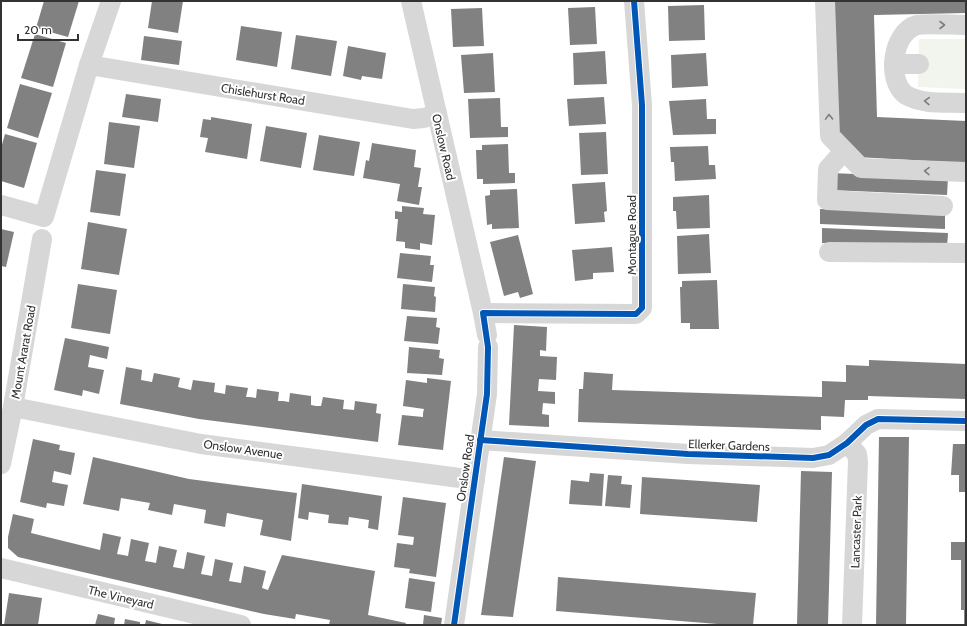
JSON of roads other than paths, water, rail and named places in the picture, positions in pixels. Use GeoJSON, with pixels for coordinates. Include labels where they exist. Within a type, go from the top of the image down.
{"type":"FeatureCollection","features":[{"type":"Feature","properties":{"kind":"street"},"geometry":{"type":"LineString","coordinates":[[1,205],[44,218],[89,65],[111,1]]}},
{"type":"Feature","properties":{"kind":"street","name":"Onslow Road"},"geometry":{"type":"LineString","coordinates":[[411,1],[484,313],[487,341],[487,394],[454,625]]}},
{"type":"Feature","properties":{"kind":"street","name":"Montague Road"},"geometry":{"type":"LineString","coordinates":[[484,313],[636,314],[642,308],[642,105],[634,1]]}},
{"type":"Feature","properties":{"kind":"street"},"geometry":{"type":"LineString","coordinates":[[825,1],[830,136],[843,152],[861,168],[966,172]]}},
{"type":"Feature","properties":{"kind":"street"},"geometry":{"type":"LineString","coordinates":[[966,25],[917,26],[903,33],[896,46],[894,64],[896,82],[904,94],[918,101],[966,103]]}},
{"type":"Feature","properties":{"kind":"street"},"geometry":{"type":"LineString","coordinates":[[894,64],[919,64]]}},
{"type":"Feature","properties":{"kind":"street","name":"Chislehurst Road"},"geometry":{"type":"LineString","coordinates":[[89,65],[413,119],[424,118],[437,114]]}},
{"type":"Feature","properties":{"kind":"street"},"geometry":{"type":"LineString","coordinates":[[843,152],[828,169],[827,200],[943,206]]}},
{"type":"Feature","properties":{"kind":"street","name":"Mount Ararat Road"},"geometry":{"type":"LineString","coordinates":[[1,464],[13,407],[42,239]]}},
{"type":"Feature","properties":{"kind":"street"},"geometry":{"type":"LineString","coordinates":[[829,252],[966,254]]}},
{"type":"Feature","properties":{"kind":"street","name":"Onslow Avenue"},"geometry":{"type":"LineString","coordinates":[[13,407],[195,443],[475,480]]}},
{"type":"Feature","properties":{"kind":"street","name":"Ellerker Gardens"},"geometry":{"type":"LineString","coordinates":[[480,440],[681,454],[799,458],[830,455],[847,443],[866,425],[878,419],[966,421]]}},
{"type":"Feature","properties":{"kind":"street","name":"Lancaster Park"},"geometry":{"type":"LineString","coordinates":[[847,443],[857,454],[858,462],[852,625]]}},
{"type":"Feature","properties":{"kind":"street","name":"The Vineyard"},"geometry":{"type":"LineString","coordinates":[[1,568],[231,624]]}}]}
